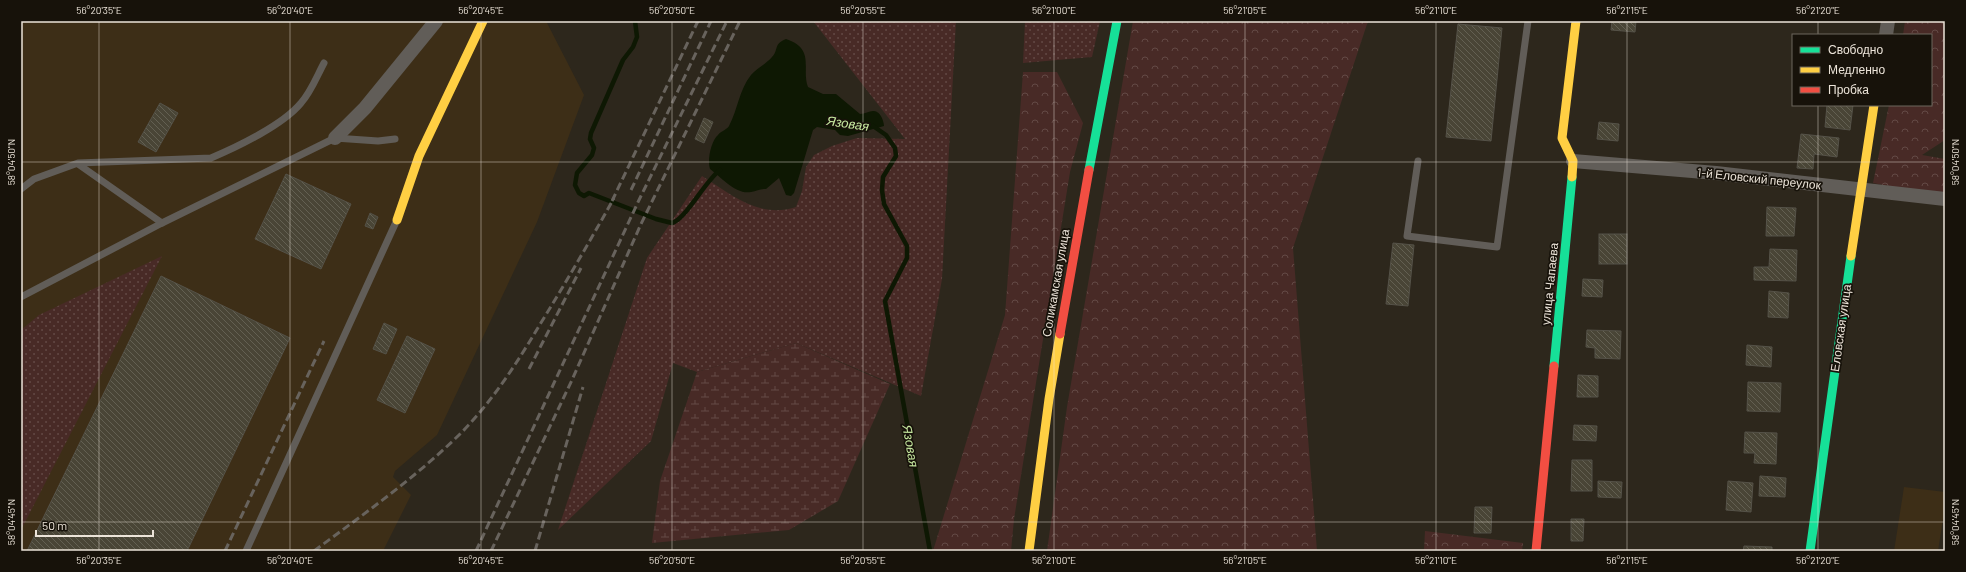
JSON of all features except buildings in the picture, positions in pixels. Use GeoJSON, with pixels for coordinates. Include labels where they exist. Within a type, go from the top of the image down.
{"type":"FeatureCollection","features":[{"type":"Feature","properties":{"kind":"street"},"geometry":{"type":"LineString","coordinates":[[335,138],[365,108],[436,21]]}},
{"type":"Feature","properties":{"kind":"street"},"geometry":{"type":"LineString","coordinates":[[397,220],[419,156],[483,21]]}},
{"type":"Feature","properties":{"kind":"street","name":"Соликамская улица"},"geometry":{"type":"LineString","coordinates":[[1029,551],[1053,376],[1073,254],[1117,21]]}},
{"type":"Feature","properties":{"kind":"street"},"geometry":{"type":"LineString","coordinates":[[1573,161],[1562,138],[1576,21]]}},
{"type":"Feature","properties":{"kind":"street"},"geometry":{"type":"LineString","coordinates":[[1886,34],[1888,21]]}},
{"type":"Feature","properties":{"kind":"street","name":"Еловская улица"},"geometry":{"type":"LineString","coordinates":[[1810,551],[1860,190],[1874,106]]}},
{"type":"Feature","properties":{"kind":"street","name":"1-й Еловский переулок"},"geometry":{"type":"LineString","coordinates":[[1573,161],[1716,173],[1945,199]]}},
{"type":"Feature","properties":{"kind":"street","name":"улица Чапаева"},"geometry":{"type":"LineString","coordinates":[[1536,551],[1573,161]]}},
{"type":"Feature","properties":{"kind":"lane"},"geometry":{"type":"LineString","coordinates":[[1418,161],[1408,236],[1497,246],[1528,21]]}},
{"type":"Feature","properties":{"kind":"lane"},"geometry":{"type":"LineString","coordinates":[[21,189],[34,178],[78,164],[211,158],[230,150],[278,122],[301,104],[324,63]]}},
{"type":"Feature","properties":{"kind":"lane"},"geometry":{"type":"LineString","coordinates":[[21,297],[162,223],[335,138],[378,141],[395,139]]}},
{"type":"Feature","properties":{"kind":"lane"},"geometry":{"type":"LineString","coordinates":[[78,164],[162,223]]}},
{"type":"Feature","properties":{"kind":"lane"},"geometry":{"type":"LineString","coordinates":[[246,551],[397,220]]}},
{"type":"Feature","properties":{"kind":"shaded area"},"geometry":{"type":"Polygon","coordinates":[[[21,21],[546,21],[584,95],[537,222],[437,435],[395,471],[393,477],[411,495],[383,551],[21,551],[21,21]]]}},
{"type":"Feature","properties":{"kind":"shaded area"},"geometry":{"type":"Polygon","coordinates":[[[1904,487],[1945,492],[1945,507],[1938,551],[1894,551],[1904,487]]]}},
{"type":"Feature","properties":{"kind":"green space"},"geometry":{"type":"Polygon","coordinates":[[[813,21],[956,21],[942,279],[921,396],[796,343],[697,372],[673,363],[651,441],[558,530],[647,258],[702,176],[746,203],[770,210],[783,210],[796,207],[802,191],[806,167],[814,155],[832,146],[857,138],[905,139],[813,21]]]}},
{"type":"Feature","properties":{"kind":"green space"},"geometry":{"type":"Polygon","coordinates":[[[1025,21],[1100,21],[1092,57],[1023,63],[1025,21]]]}},
{"type":"Feature","properties":{"kind":"green space"},"geometry":{"type":"Polygon","coordinates":[[[1133,21],[1368,21],[1293,248],[1317,551],[1047,551],[1067,407],[1133,21]]]}},
{"type":"Feature","properties":{"kind":"green space"},"geometry":{"type":"Polygon","coordinates":[[[1905,21],[1945,21],[1945,140],[1922,155],[1945,159],[1945,197],[1873,183],[1889,106],[1932,106],[1932,34],[1903,34],[1905,21]]]}},
{"type":"Feature","properties":{"kind":"green space"},"geometry":{"type":"Polygon","coordinates":[[[1023,72],[1057,72],[1083,123],[1070,172],[1014,519],[1011,551],[933,551],[1005,315],[1023,72]]]}},
{"type":"Feature","properties":{"kind":"green space"},"geometry":{"type":"Polygon","coordinates":[[[162,256],[21,530],[21,330],[39,315],[162,256]]]}},
{"type":"Feature","properties":{"kind":"green space"},"geometry":{"type":"Polygon","coordinates":[[[796,343],[890,384],[838,501],[789,530],[652,543],[660,481],[697,372],[796,343]]]}},
{"type":"Feature","properties":{"kind":"green space"},"geometry":{"type":"Polygon","coordinates":[[[1425,531],[1523,543],[1522,551],[1424,551],[1425,531]]]}},
{"type":"Feature","properties":{"kind":"water"},"geometry":{"type":"Polygon","coordinates":[[[786,39],[795,43],[801,48],[804,54],[806,60],[806,80],[808,87],[823,94],[836,94],[860,114],[871,111],[878,112],[884,126],[848,136],[840,135],[835,130],[817,127],[813,130],[794,193],[791,196],[786,195],[779,178],[766,189],[751,192],[740,191],[729,185],[710,169],[710,151],[713,142],[719,134],[729,126],[741,93],[751,75],[770,59],[779,43],[786,39]]]}},
{"type":"Feature","properties":{"kind":"waterway","name":"Язовая"},"geometry":{"type":"LineString","coordinates":[[635,21],[637,37],[633,47],[623,60],[591,133],[590,139],[594,148],[592,155],[577,173],[575,185],[579,193],[584,196],[589,193],[656,219],[672,223],[683,215],[708,182],[720,170]]}},
{"type":"Feature","properties":{"kind":"waterway","name":"Язовая"},"geometry":{"type":"LineString","coordinates":[[873,126],[886,135],[895,148],[896,156],[883,177],[882,190],[884,204],[907,246],[907,258],[885,301],[930,551]]}},
{"type":"Feature","properties":{"kind":"railway"},"geometry":{"type":"LineString","coordinates":[[612,201],[698,21]]}},
{"type":"Feature","properties":{"kind":"railway"},"geometry":{"type":"LineString","coordinates":[[631,190],[711,21]]}},
{"type":"Feature","properties":{"kind":"railway"},"geometry":{"type":"LineString","coordinates":[[476,551],[639,200],[727,21]]}},
{"type":"Feature","properties":{"kind":"railway"},"geometry":{"type":"LineString","coordinates":[[491,551],[572,380],[641,224],[740,21]]}},
{"type":"Feature","properties":{"kind":"railway"},"geometry":{"type":"LineString","coordinates":[[314,551],[410,479],[446,448],[474,419],[504,381],[522,354],[614,198]]}},
{"type":"Feature","properties":{"kind":"railway"},"geometry":{"type":"LineString","coordinates":[[529,369],[581,268]]}},
{"type":"Feature","properties":{"kind":"railway"},"geometry":{"type":"LineString","coordinates":[[225,551],[324,341]]}},
{"type":"Feature","properties":{"kind":"railway"},"geometry":{"type":"LineString","coordinates":[[535,551],[583,387]]}},
{"type":"Feature","properties":{"kind":"traffic: fast"},"geometry":{"type":"LineString","coordinates":[[1089,170],[1117,21]]}},
{"type":"Feature","properties":{"kind":"traffic: fast"},"geometry":{"type":"LineString","coordinates":[[1554,366],[1572,177]]}},
{"type":"Feature","properties":{"kind":"traffic: fast"},"geometry":{"type":"LineString","coordinates":[[1810,551],[1851,256]]}},
{"type":"Feature","properties":{"kind":"traffic: slow"},"geometry":{"type":"LineString","coordinates":[[397,220],[419,156],[483,21]]}},
{"type":"Feature","properties":{"kind":"traffic: slow"},"geometry":{"type":"LineString","coordinates":[[1572,177],[1573,161],[1562,138],[1576,21]]}},
{"type":"Feature","properties":{"kind":"traffic: slow"},"geometry":{"type":"LineString","coordinates":[[1851,256],[1874,106]]}},
{"type":"Feature","properties":{"kind":"traffic: slow"},"geometry":{"type":"LineString","coordinates":[[1029,551],[1049,399],[1060,334]]}},
{"type":"Feature","properties":{"kind":"traffic: jam"},"geometry":{"type":"LineString","coordinates":[[1060,334],[1089,170]]}},
{"type":"Feature","properties":{"kind":"traffic: jam"},"geometry":{"type":"LineString","coordinates":[[1536,551],[1554,366]]}}]}
